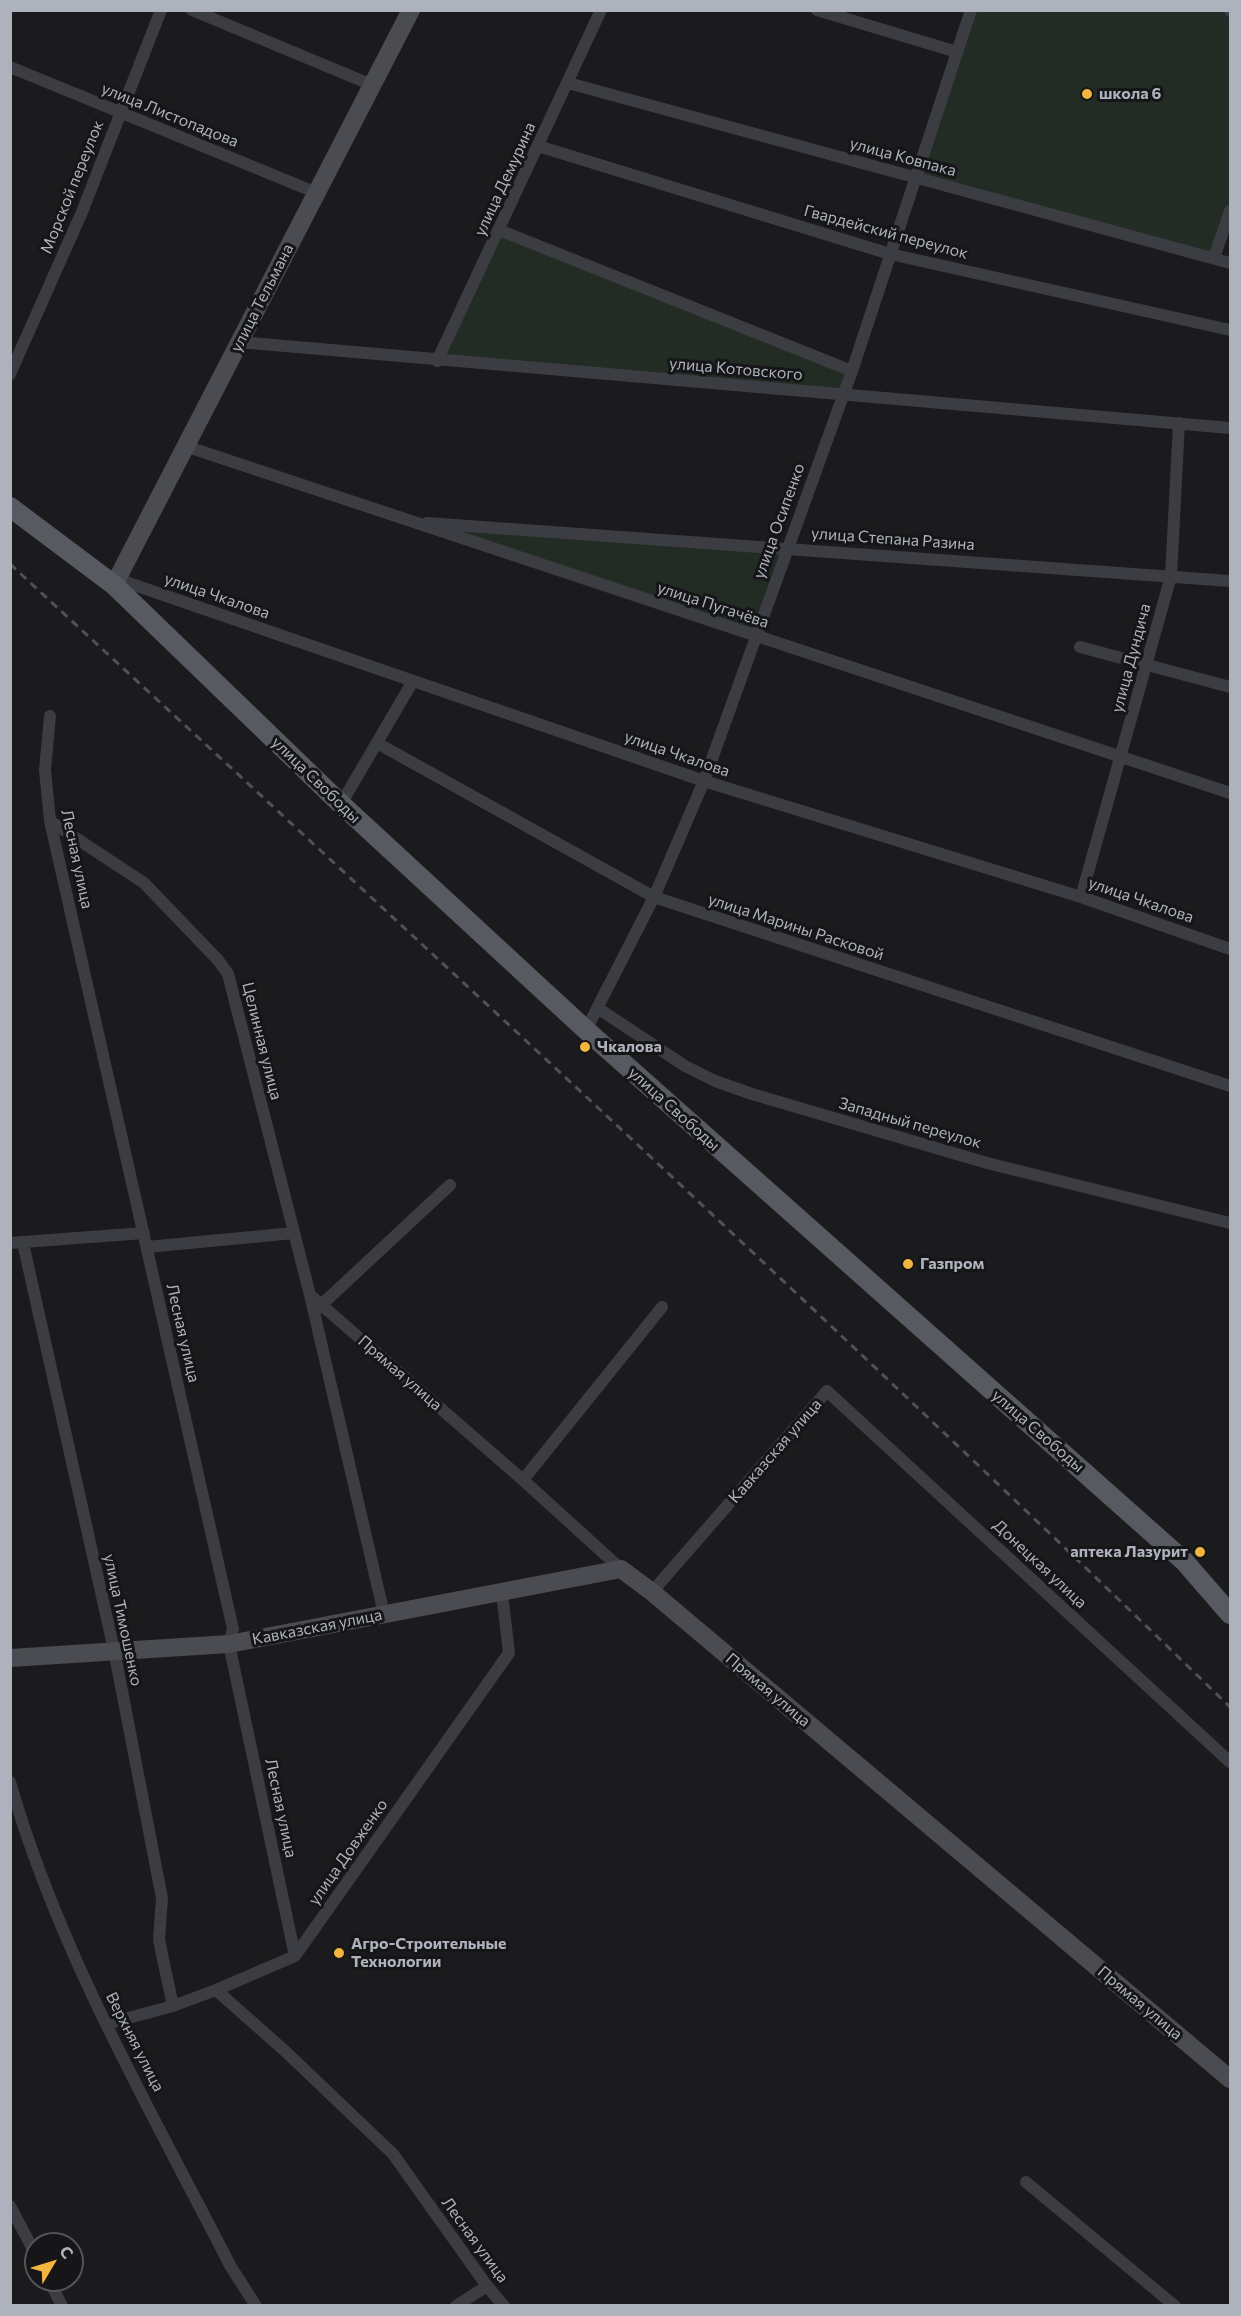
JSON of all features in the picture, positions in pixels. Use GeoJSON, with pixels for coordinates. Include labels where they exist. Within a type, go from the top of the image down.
{"type":"FeatureCollection","features":[{"type":"Feature","properties":{"kind":"main road","name":"улица Свободы"},"geometry":{"type":"LineString","coordinates":[[10,507],[115,582],[340,804],[586,1030],[1184,1561],[1230,1614]]}},
{"type":"Feature","properties":{"kind":"street","name":"Морской переулок"},"geometry":{"type":"LineString","coordinates":[[10,374],[82,212],[161,10]]}},
{"type":"Feature","properties":{"kind":"street"},"geometry":{"type":"LineString","coordinates":[[192,10],[372,85]]}},
{"type":"Feature","properties":{"kind":"street","name":"улица Тельмана"},"geometry":{"type":"LineString","coordinates":[[115,582],[411,10]]}},
{"type":"Feature","properties":{"kind":"street","name":"улица Демурина"},"geometry":{"type":"LineString","coordinates":[[437,361],[602,10]]}},
{"type":"Feature","properties":{"kind":"street"},"geometry":{"type":"LineString","coordinates":[[817,10],[957,52]]}},
{"type":"Feature","properties":{"kind":"street","name":"улица Осипенко"},"geometry":{"type":"LineString","coordinates":[[586,1030],[599,1009],[654,897],[704,781],[786,548],[852,371],[971,10]]}},
{"type":"Feature","properties":{"kind":"street","name":"улица Листопадова"},"geometry":{"type":"LineString","coordinates":[[10,67],[317,193]]}},
{"type":"Feature","properties":{"kind":"street","name":"улица Ковпака"},"geometry":{"type":"LineString","coordinates":[[568,83],[1230,263]]}},
{"type":"Feature","properties":{"kind":"street","name":"Гвардейский переулок"},"geometry":{"type":"LineString","coordinates":[[538,146],[890,254],[1230,330]]}},
{"type":"Feature","properties":{"kind":"street"},"geometry":{"type":"LineString","coordinates":[[1214,258],[1230,211]]}},
{"type":"Feature","properties":{"kind":"street","name":"улица Котовского"},"geometry":{"type":"LineString","coordinates":[[499,230],[852,371]]}},
{"type":"Feature","properties":{"kind":"street","name":"улица Котовского"},"geometry":{"type":"LineString","coordinates":[[239,342],[437,361],[1230,428]]}},
{"type":"Feature","properties":{"kind":"street","name":"улица Дундича"},"geometry":{"type":"LineString","coordinates":[[1081,897],[1171,576],[1179,423]]}},
{"type":"Feature","properties":{"kind":"street","name":"улица Пугачёва"},"geometry":{"type":"LineString","coordinates":[[186,446],[1230,793]]}},
{"type":"Feature","properties":{"kind":"street","name":"улица Степана Разина"},"geometry":{"type":"LineString","coordinates":[[409,522],[1230,581]]}},
{"type":"Feature","properties":{"kind":"street","name":"улица Чкалова"},"geometry":{"type":"LineString","coordinates":[[115,582],[704,781],[1081,897],[1230,949]]}},
{"type":"Feature","properties":{"kind":"street"},"geometry":{"type":"LineString","coordinates":[[1080,647],[1230,687]]}},
{"type":"Feature","properties":{"kind":"street"},"geometry":{"type":"LineString","coordinates":[[340,804],[413,681]]}},
{"type":"Feature","properties":{"kind":"street","name":"Лесная улица"},"geometry":{"type":"LineString","coordinates":[[50,716],[45,770],[50,821],[233,1629],[229,1644],[295,1956]]}},
{"type":"Feature","properties":{"kind":"street","name":"улица Марины Расковой"},"geometry":{"type":"LineString","coordinates":[[377,743],[654,897],[1230,1086]]}},
{"type":"Feature","properties":{"kind":"street","name":"Целинная улица"},"geometry":{"type":"LineString","coordinates":[[50,821],[144,883],[218,960],[228,974],[310,1295]]}},
{"type":"Feature","properties":{"kind":"street","name":"Западный переулок"},"geometry":{"type":"LineString","coordinates":[[599,1009],[685,1066],[715,1081],[752,1094],[987,1163],[1230,1223]]}},
{"type":"Feature","properties":{"kind":"street"},"geometry":{"type":"LineString","coordinates":[[384,1614],[317,1308],[450,1185]]}},
{"type":"Feature","properties":{"kind":"street"},"geometry":{"type":"LineString","coordinates":[[17,1243],[144,1233]]}},
{"type":"Feature","properties":{"kind":"street"},"geometry":{"type":"LineString","coordinates":[[147,1247],[294,1233]]}},
{"type":"Feature","properties":{"kind":"street","name":"улица Тимошенко"},"geometry":{"type":"LineString","coordinates":[[17,1243],[114,1650],[162,1898],[159,1940],[172,2006]]}},
{"type":"Feature","properties":{"kind":"street","name":"Прямая улица"},"geometry":{"type":"LineString","coordinates":[[310,1295],[317,1308],[523,1480],[621,1569],[1230,2079]]}},
{"type":"Feature","properties":{"kind":"street"},"geometry":{"type":"LineString","coordinates":[[523,1480],[662,1307]]}},
{"type":"Feature","properties":{"kind":"street","name":"Кавказская улица"},"geometry":{"type":"LineString","coordinates":[[652,1593],[827,1391]]}},
{"type":"Feature","properties":{"kind":"street","name":"Донецкая улица"},"geometry":{"type":"LineString","coordinates":[[827,1391],[1230,1762]]}},
{"type":"Feature","properties":{"kind":"street","name":"Кавказская улица"},"geometry":{"type":"LineString","coordinates":[[10,1658],[229,1644],[621,1569]]}},
{"type":"Feature","properties":{"kind":"street","name":"улица Довженко"},"geometry":{"type":"LineString","coordinates":[[295,1956],[509,1653],[502,1593]]}},
{"type":"Feature","properties":{"kind":"street","name":"Верхняя улица"},"geometry":{"type":"LineString","coordinates":[[10,1782],[26,1836],[81,1972],[231,2266],[256,2306]]}},
{"type":"Feature","properties":{"kind":"street"},"geometry":{"type":"LineString","coordinates":[[106,2024],[172,2006],[295,1956]]}},
{"type":"Feature","properties":{"kind":"street","name":"Лесная улица"},"geometry":{"type":"LineString","coordinates":[[216,1990],[285,2051],[393,2154],[487,2286],[504,2306]]}},
{"type":"Feature","properties":{"kind":"street"},"geometry":{"type":"LineString","coordinates":[[1026,2182],[1175,2306]]}},
{"type":"Feature","properties":{"kind":"street"},"geometry":{"type":"LineString","coordinates":[[10,2206],[24,2232]]}},
{"type":"Feature","properties":{"kind":"street"},"geometry":{"type":"LineString","coordinates":[[456,2306],[487,2286]]}},
{"type":"Feature","properties":{"kind":"street"},"geometry":{"type":"LineString","coordinates":[[55,2292],[62,2306]]}},
{"type":"Feature","properties":{"kind":"shaded area","name":"школа 6"},"geometry":{"type":"Polygon","coordinates":[[[971,11],[1230,11],[1230,211],[1214,258],[915,177],[971,11]]]}},
{"type":"Feature","properties":{"kind":"shaded area"},"geometry":{"type":"Polygon","coordinates":[[[499,230],[852,371],[842,395],[437,361],[499,230]]]}},
{"type":"Feature","properties":{"kind":"shaded area"},"geometry":{"type":"Polygon","coordinates":[[[409,522],[786,548],[754,641],[409,522]]]}},
{"type":"Feature","properties":{"kind":"railway"},"geometry":{"type":"LineString","coordinates":[[10,564],[471,989],[928,1418],[1230,1707]]}},
{"type":"Feature","properties":{"kind":"place","name":"школа 6"},"geometry":{"type":"Point","coordinates":[1087,94]}},
{"type":"Feature","properties":{"kind":"place","name":"Чкалова"},"geometry":{"type":"Point","coordinates":[585,1047]}},
{"type":"Feature","properties":{"kind":"place","name":"Газпром"},"geometry":{"type":"Point","coordinates":[908,1264]}},
{"type":"Feature","properties":{"kind":"place","name":"аптека Лазурит"},"geometry":{"type":"Point","coordinates":[1200,1552]}},
{"type":"Feature","properties":{"kind":"place","name":"Агро-Строительные Технологии"},"geometry":{"type":"Point","coordinates":[339,1953]}}]}
